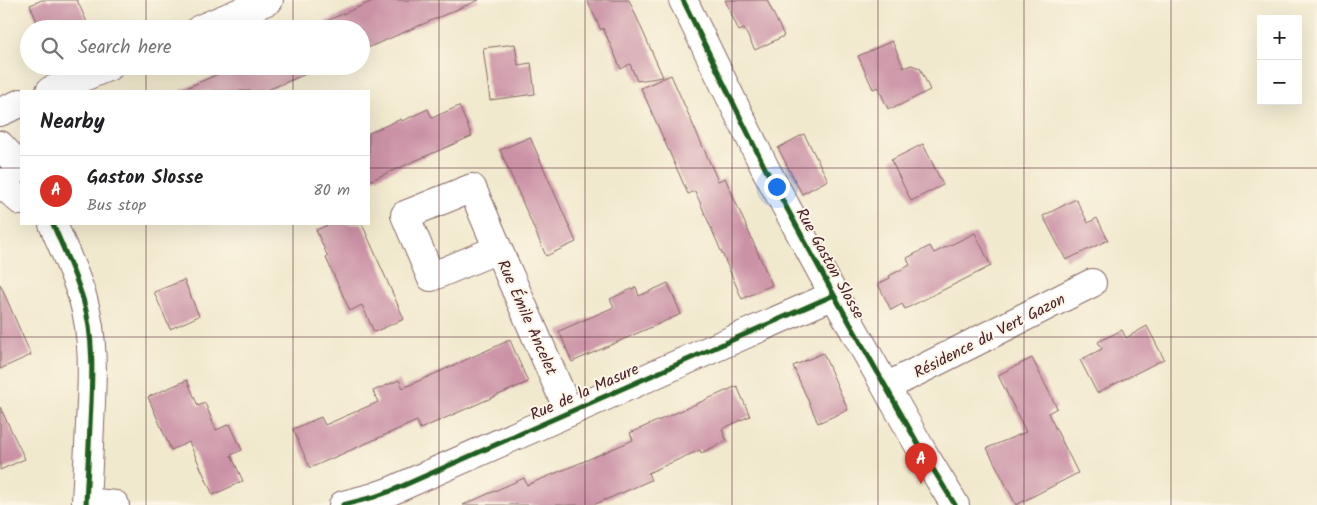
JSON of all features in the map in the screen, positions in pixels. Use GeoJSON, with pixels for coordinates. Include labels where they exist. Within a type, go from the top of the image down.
{"type":"FeatureCollection","features":[{"type":"Feature","properties":{"kind":"street"},"geometry":{"type":"LineString","coordinates":[[221,20],[269,0]]}},
{"type":"Feature","properties":{"kind":"street","name":"Rue Gaston Slosse"},"geometry":{"type":"LineString","coordinates":[[683,0],[765,168],[834,295],[955,505]]}},
{"type":"Feature","properties":{"kind":"street"},"geometry":{"type":"LineString","coordinates":[[52,90],[88,75]]}},
{"type":"Feature","properties":{"kind":"street"},"geometry":{"type":"LineString","coordinates":[[0,112],[20,104]]}},
{"type":"Feature","properties":{"kind":"street"},"geometry":{"type":"LineString","coordinates":[[0,145],[20,167]]}},
{"type":"Feature","properties":{"kind":"street"},"geometry":{"type":"LineString","coordinates":[[0,182],[20,200]]}},
{"type":"Feature","properties":{"kind":"street"},"geometry":{"type":"LineString","coordinates":[[53,230],[70,263],[83,299],[90,338],[92,384],[86,503],[115,505]]}},
{"type":"Feature","properties":{"kind":"street","name":"Rue Émile Ancelet"},"geometry":{"type":"LineString","coordinates":[[498,249],[569,412]]}},
{"type":"Feature","properties":{"kind":"street","name":"Résidence du Vert Gazon"},"geometry":{"type":"LineString","coordinates":[[886,387],[1092,283]]}},
{"type":"Feature","properties":{"kind":"street","name":"Rue de la Masure"},"geometry":{"type":"LineString","coordinates":[[343,505],[391,491],[834,295]]}},
{"type":"Feature","properties":{"kind":"building"},"geometry":{"type":"Polygon","coordinates":[[[42,0],[77,0],[86,20],[36,20],[30,5],[42,0]]]}},
{"type":"Feature","properties":{"kind":"building"},"geometry":{"type":"Polygon","coordinates":[[[375,0],[479,0],[370,47],[370,20],[329,20],[375,0]]]}},
{"type":"Feature","properties":{"kind":"building"},"geometry":{"type":"Polygon","coordinates":[[[587,0],[629,0],[663,77],[637,81],[630,64],[621,69],[603,28],[601,30],[587,0]]]}},
{"type":"Feature","properties":{"kind":"building"},"geometry":{"type":"Polygon","coordinates":[[[725,0],[767,0],[784,36],[755,50],[744,29],[739,31],[725,0]]]}},
{"type":"Feature","properties":{"kind":"building"},"geometry":{"type":"Polygon","coordinates":[[[892,41],[904,68],[911,65],[920,68],[930,90],[892,109],[891,107],[888,109],[878,87],[873,89],[858,56],[892,41]]]}},
{"type":"Feature","properties":{"kind":"building"},"geometry":{"type":"Polygon","coordinates":[[[515,44],[518,65],[531,63],[535,94],[490,100],[483,48],[515,44]]]}},
{"type":"Feature","properties":{"kind":"building"},"geometry":{"type":"Polygon","coordinates":[[[216,75],[304,75],[267,90],[181,90],[216,75]]]}},
{"type":"Feature","properties":{"kind":"building"},"geometry":{"type":"Polygon","coordinates":[[[671,75],[718,181],[725,178],[772,285],[742,299],[695,191],[688,194],[641,88],[671,75]]]}},
{"type":"Feature","properties":{"kind":"building"},"geometry":{"type":"Polygon","coordinates":[[[459,106],[472,136],[370,181],[370,133],[428,109],[432,118],[459,106]]]}},
{"type":"Feature","properties":{"kind":"building"},"geometry":{"type":"Polygon","coordinates":[[[804,134],[828,180],[802,194],[778,148],[804,134]]]}},
{"type":"Feature","properties":{"kind":"building"},"geometry":{"type":"Polygon","coordinates":[[[530,137],[576,242],[546,256],[500,150],[530,137]]]}},
{"type":"Feature","properties":{"kind":"building"},"geometry":{"type":"Polygon","coordinates":[[[923,144],[943,185],[911,201],[891,160],[923,144]]]}},
{"type":"Feature","properties":{"kind":"building"},"geometry":{"type":"Polygon","coordinates":[[[1076,199],[1088,223],[1097,218],[1108,240],[1066,260],[1043,216],[1076,199]]]}},
{"type":"Feature","properties":{"kind":"building"},"geometry":{"type":"Polygon","coordinates":[[[328,225],[362,225],[404,319],[374,332],[362,305],[350,311],[326,258],[328,257],[316,230],[328,225]]]}},
{"type":"Feature","properties":{"kind":"building"},"geometry":{"type":"Polygon","coordinates":[[[975,233],[991,266],[905,309],[902,304],[891,310],[878,284],[910,265],[907,258],[930,246],[934,253],[975,233]]]}},
{"type":"Feature","properties":{"kind":"building"},"geometry":{"type":"Polygon","coordinates":[[[184,280],[199,316],[170,329],[154,292],[184,280]]]}},
{"type":"Feature","properties":{"kind":"building"},"geometry":{"type":"Polygon","coordinates":[[[668,283],[681,314],[572,362],[559,331],[614,307],[610,299],[636,287],[639,296],[668,283]]]}},
{"type":"Feature","properties":{"kind":"building"},"geometry":{"type":"Polygon","coordinates":[[[0,284],[31,355],[0,369],[0,284]]]}},
{"type":"Feature","properties":{"kind":"building"},"geometry":{"type":"Polygon","coordinates":[[[1147,326],[1164,359],[1097,393],[1080,360],[1102,349],[1098,342],[1122,330],[1126,338],[1147,326]]]}},
{"type":"Feature","properties":{"kind":"building"},"geometry":{"type":"Polygon","coordinates":[[[510,340],[528,382],[420,429],[417,421],[310,468],[293,429],[321,417],[325,425],[378,402],[373,391],[399,380],[403,388],[510,340]]]}},
{"type":"Feature","properties":{"kind":"building"},"geometry":{"type":"Polygon","coordinates":[[[823,353],[848,410],[818,423],[793,366],[823,353]]]}},
{"type":"Feature","properties":{"kind":"building"},"geometry":{"type":"Polygon","coordinates":[[[1032,358],[1057,408],[1048,413],[1078,473],[1016,505],[987,448],[1026,432],[998,375],[1032,358]]]}},
{"type":"Feature","properties":{"kind":"building"},"geometry":{"type":"Polygon","coordinates":[[[187,380],[198,406],[205,403],[216,430],[230,424],[242,450],[231,455],[243,481],[213,495],[189,442],[171,450],[148,397],[187,380]]]}},
{"type":"Feature","properties":{"kind":"building"},"geometry":{"type":"Polygon","coordinates":[[[737,386],[750,416],[722,429],[727,441],[701,453],[700,450],[648,473],[651,480],[624,492],[593,505],[463,505],[524,478],[527,485],[633,440],[630,433],[737,386]]]}},
{"type":"Feature","properties":{"kind":"building"},"geometry":{"type":"Polygon","coordinates":[[[0,407],[25,459],[0,470],[0,407]]]}},
{"type":"Feature","properties":{"kind":"cycle path"},"geometry":{"type":"LineString","coordinates":[[683,0],[765,168],[834,295],[922,451],[955,505]]}},
{"type":"Feature","properties":{"kind":"cycle path"},"geometry":{"type":"LineString","coordinates":[[53,225],[80,289],[87,314],[91,345],[92,377],[86,505]]}},
{"type":"Feature","properties":{"kind":"cycle path"},"geometry":{"type":"LineString","coordinates":[[343,505],[391,491],[834,295]]}},
{"type":"Feature","properties":{"kind":"place","name":"Gaston Slosse"},"geometry":{"type":"Point","coordinates":[921,484]}}]}
